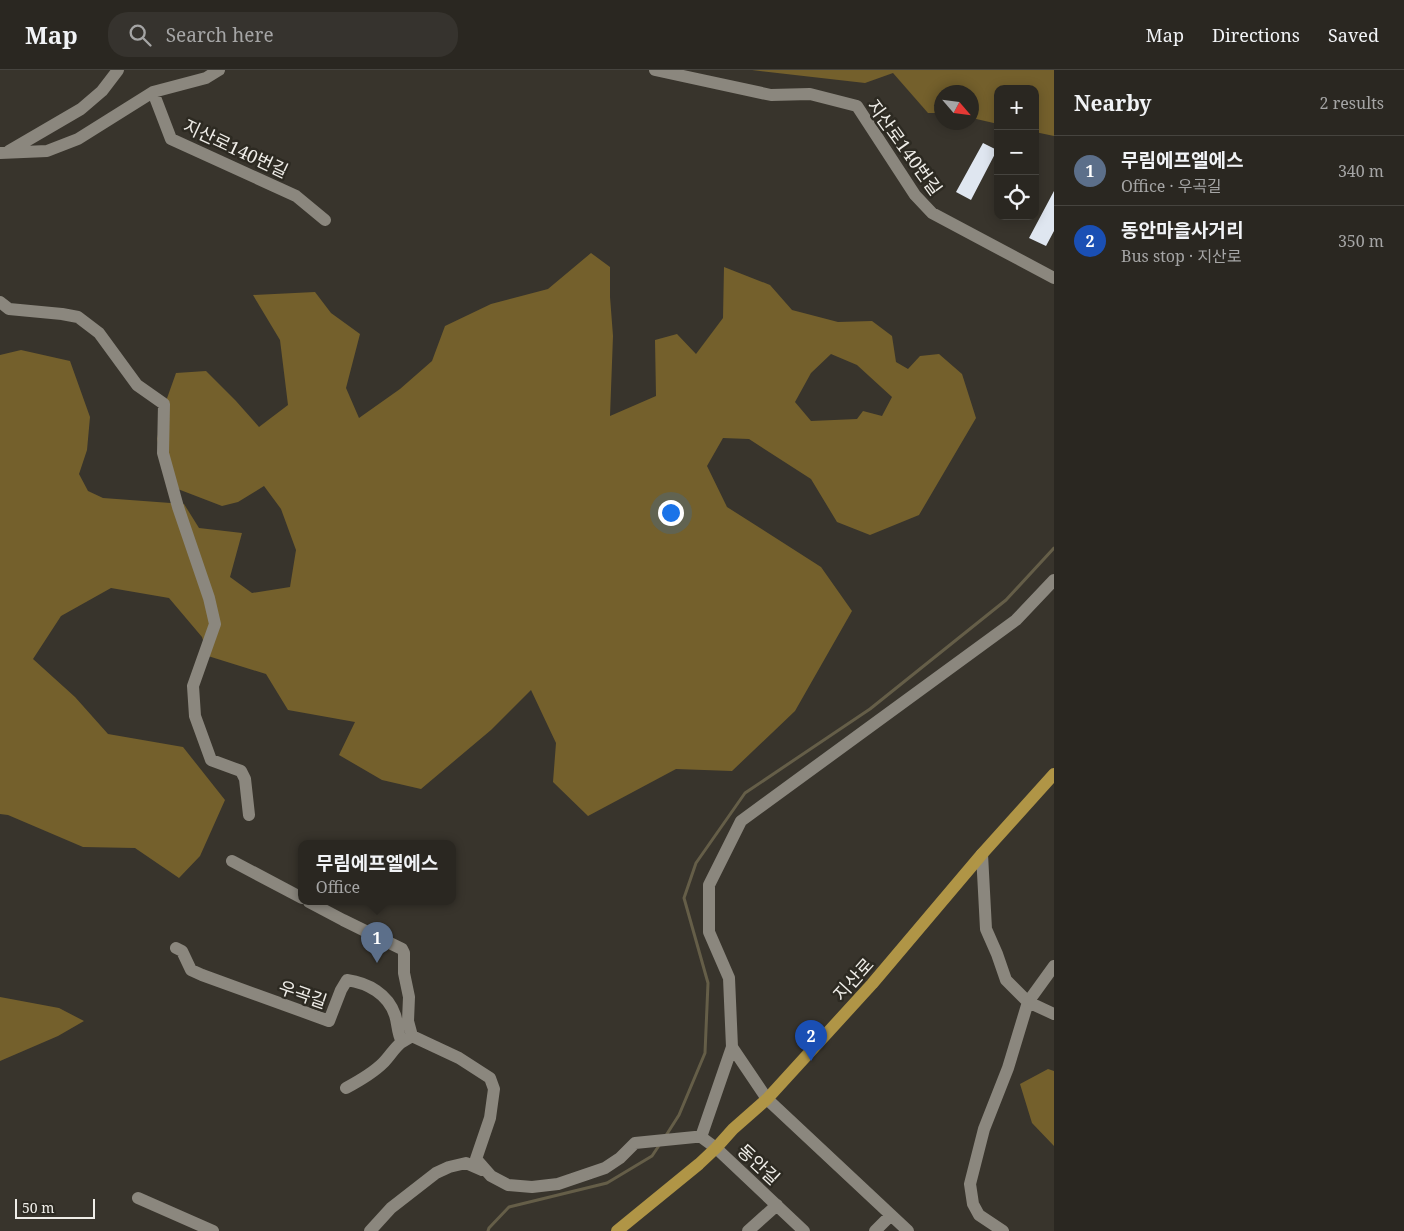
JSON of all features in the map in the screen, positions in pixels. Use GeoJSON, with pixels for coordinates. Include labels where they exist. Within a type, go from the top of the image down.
{"type":"FeatureCollection","features":[{"type":"Feature","properties":{"kind":"main road","name":"지산로"},"geometry":{"type":"LineString","coordinates":[[617,1231],[699,1164],[733,1128],[767,1099],[872,984],[982,854],[1054,774]]}},
{"type":"Feature","properties":{"kind":"street"},"geometry":{"type":"LineString","coordinates":[[3,152],[81,109],[102,91],[118,70]]}},
{"type":"Feature","properties":{"kind":"street"},"geometry":{"type":"LineString","coordinates":[[3,152],[47,151],[78,139],[152,92],[206,78],[219,70]]}},
{"type":"Feature","properties":{"kind":"street","name":"지산로140번길"},"geometry":{"type":"LineString","coordinates":[[655,70],[771,96],[810,94],[857,106],[915,195],[932,213],[1054,278]]}},
{"type":"Feature","properties":{"kind":"street","name":"지산로140번길"},"geometry":{"type":"LineString","coordinates":[[152,92],[171,139],[296,196],[325,220]]}},
{"type":"Feature","properties":{"kind":"street"},"geometry":{"type":"LineString","coordinates":[[0,302],[9,309],[78,317],[99,333],[137,384],[164,404],[163,453],[178,507],[209,598],[215,624],[192,686],[194,716],[211,760],[241,771],[245,779],[249,815]]}},
{"type":"Feature","properties":{"kind":"street"},"geometry":{"type":"LineString","coordinates":[[698,1137],[732,1047],[728,978],[709,932],[708,885],[741,821],[1016,620],[1054,580]]}},
{"type":"Feature","properties":{"kind":"street"},"geometry":{"type":"LineString","coordinates":[[982,854],[986,929],[1006,980],[1028,1002],[1054,1014]]}},
{"type":"Feature","properties":{"kind":"street"},"geometry":{"type":"LineString","coordinates":[[232,860],[298,896]]}},
{"type":"Feature","properties":{"kind":"street"},"geometry":{"type":"LineString","coordinates":[[315,905],[402,949],[404,953],[404,973],[410,997],[407,1039],[382,1064],[346,1088]]}},
{"type":"Feature","properties":{"kind":"street","name":"우곡길"},"geometry":{"type":"LineString","coordinates":[[176,948],[182,951],[191,970],[329,1021],[347,980],[366,985],[383,995],[391,1004],[396,1016],[398,1034],[407,1039]]}},
{"type":"Feature","properties":{"kind":"street"},"geometry":{"type":"LineString","coordinates":[[1003,1231],[979,1215],[973,1204],[970,1184],[984,1129],[1008,1068],[1028,1002],[1054,966]]}},
{"type":"Feature","properties":{"kind":"street"},"geometry":{"type":"LineString","coordinates":[[407,1039],[459,1058],[490,1078],[494,1089],[490,1118],[476,1159],[490,1176]]}},
{"type":"Feature","properties":{"kind":"street"},"geometry":{"type":"LineString","coordinates":[[732,1047],[767,1099],[908,1231]]}},
{"type":"Feature","properties":{"kind":"street"},"geometry":{"type":"LineString","coordinates":[[370,1231],[391,1208],[436,1173],[449,1166],[466,1163],[508,1185],[532,1187],[558,1184],[605,1168],[620,1158],[634,1143],[698,1137],[716,1148]]}},
{"type":"Feature","properties":{"kind":"street","name":"동안길"},"geometry":{"type":"LineString","coordinates":[[716,1148],[804,1231]]}},
{"type":"Feature","properties":{"kind":"street"},"geometry":{"type":"LineString","coordinates":[[138,1198],[213,1231]]}},
{"type":"Feature","properties":{"kind":"street","name":"동안길"},"geometry":{"type":"LineString","coordinates":[[748,1231],[777,1205]]}},
{"type":"Feature","properties":{"kind":"street"},"geometry":{"type":"LineString","coordinates":[[875,1231],[891,1215]]}},
{"type":"Feature","properties":{"kind":"shaded area"},"geometry":{"type":"Polygon","coordinates":[[[752,70],[1054,70],[1054,136],[1039,133],[1039,85],[994,85],[994,123],[979,120],[979,85],[934,85],[934,113],[928,113],[893,73],[865,83],[752,70]]]}},
{"type":"Feature","properties":{"kind":"shaded area"},"geometry":{"type":"Polygon","coordinates":[[[591,253],[610,267],[613,336],[610,416],[656,396],[655,340],[677,334],[696,354],[723,318],[724,267],[770,285],[792,310],[838,322],[872,321],[892,336],[896,362],[908,369],[920,356],[939,354],[962,374],[976,418],[919,515],[870,535],[837,522],[811,479],[749,439],[723,438],[707,466],[727,507],[821,567],[852,611],[795,711],[732,771],[676,769],[588,816],[553,782],[556,743],[531,690],[491,730],[421,789],[382,780],[339,755],[355,722],[288,710],[266,674],[208,656],[202,637],[169,598],[111,588],[61,616],[33,659],[75,697],[108,734],[183,747],[225,800],[200,856],[179,878],[135,848],[83,847],[8,815],[0,814],[0,355],[21,350],[70,361],[90,417],[87,450],[79,474],[88,491],[103,498],[184,504],[199,528],[242,533],[230,577],[252,593],[290,587],[296,550],[281,509],[264,486],[238,502],[222,506],[170,486],[157,439],[165,404],[176,373],[206,371],[259,427],[288,405],[280,340],[253,295],[315,292],[331,313],[360,334],[346,388],[359,418],[400,389],[432,361],[445,326],[491,304],[548,289],[591,253]],[[831,354],[811,373],[795,402],[811,421],[857,419],[863,411],[882,416],[892,397],[857,365],[831,354]]]}},
{"type":"Feature","properties":{"kind":"shaded area"},"geometry":{"type":"Polygon","coordinates":[[[0,997],[59,1008],[84,1021],[58,1036],[0,1061],[0,997]]]}},
{"type":"Feature","properties":{"kind":"shaded area"},"geometry":{"type":"Polygon","coordinates":[[[1048,1069],[1054,1071],[1054,1146],[1032,1123],[1020,1084],[1048,1069]]]}},
{"type":"Feature","properties":{"kind":"building"},"geometry":{"type":"Polygon","coordinates":[[[983,143],[994,148],[994,156],[971,200],[956,192],[983,143]]]}},
{"type":"Feature","properties":{"kind":"building"},"geometry":{"type":"Polygon","coordinates":[[[1054,191],[1054,231],[1046,246],[1029,238],[1054,191]]]}},
{"type":"Feature","properties":{"kind":"waterway"},"geometry":{"type":"LineString","coordinates":[[665,1137],[679,1115],[705,1053],[708,983],[684,898],[696,863],[745,793],[870,709],[1006,600],[1054,548]]}},
{"type":"Feature","properties":{"kind":"waterway"},"geometry":{"type":"LineString","coordinates":[[488,1231],[509,1207],[607,1183],[652,1156],[660,1144]]}},
{"type":"Feature","properties":{"kind":"place","name":"무림에프엘에스"},"geometry":{"type":"Point","coordinates":[377,963]}},
{"type":"Feature","properties":{"kind":"place","name":"동안마을사거리"},"geometry":{"type":"Point","coordinates":[811,1061]}}]}
